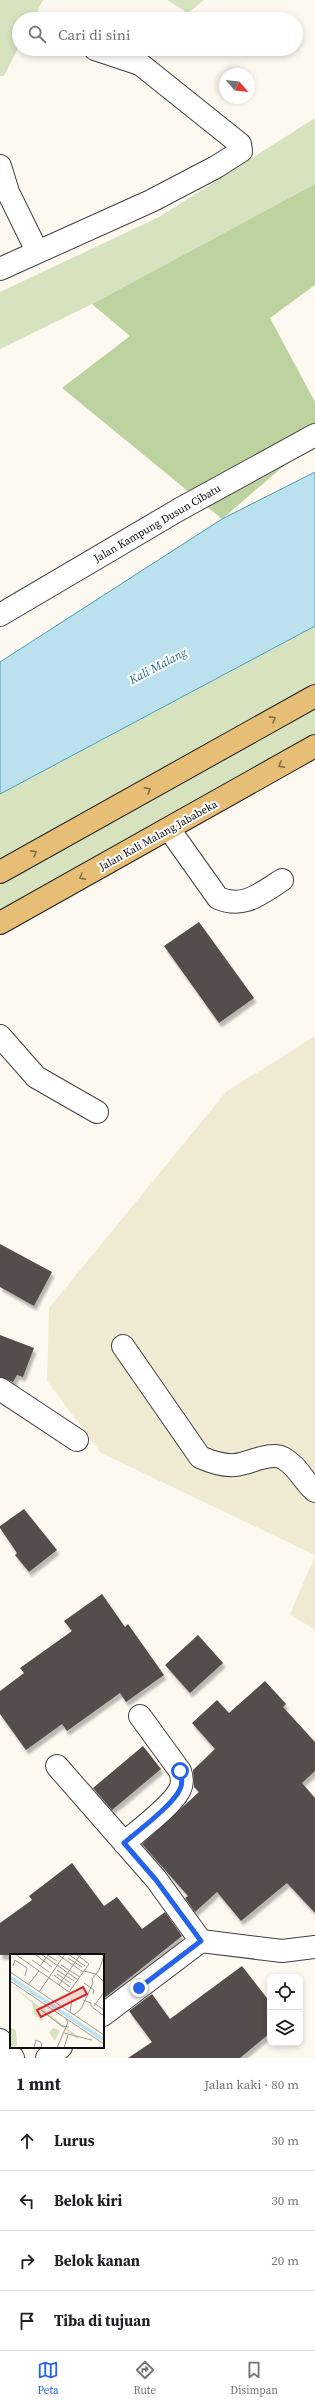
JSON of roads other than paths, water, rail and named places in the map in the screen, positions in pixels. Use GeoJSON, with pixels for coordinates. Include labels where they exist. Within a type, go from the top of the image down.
{"type":"FeatureCollection","features":[{"type":"Feature","properties":{"kind":"main road"},"geometry":{"type":"LineString","coordinates":[[0,872],[315,696]]}},
{"type":"Feature","properties":{"kind":"main road","name":"Jalan Kali Malang Jababeka"},"geometry":{"type":"LineString","coordinates":[[0,923],[315,746]]}},
{"type":"Feature","properties":{"kind":"street"},"geometry":{"type":"LineString","coordinates":[[0,269],[151,200],[216,167],[242,151],[240,144],[140,64],[115,56]]}},
{"type":"Feature","properties":{"kind":"street"},"geometry":{"type":"LineString","coordinates":[[0,166],[8,192],[37,251]]}},
{"type":"Feature","properties":{"kind":"street","name":"Jalan Kampung Dusun Cibatu"},"geometry":{"type":"LineString","coordinates":[[0,615],[180,509],[315,435]]}},
{"type":"Feature","properties":{"kind":"street"},"geometry":{"type":"LineString","coordinates":[[169,829],[218,898],[230,903],[251,899],[282,880]]}},
{"type":"Feature","properties":{"kind":"street"},"geometry":{"type":"LineString","coordinates":[[0,1036],[36,1077],[97,1112]]}},
{"type":"Feature","properties":{"kind":"street"},"geometry":{"type":"LineString","coordinates":[[123,1346],[200,1457],[214,1464],[235,1465],[260,1458],[281,1457],[298,1468],[308,1485],[315,1491]]}},
{"type":"Feature","properties":{"kind":"street"},"geometry":{"type":"LineString","coordinates":[[0,1389],[78,1440]]}},
{"type":"Feature","properties":{"kind":"street"},"geometry":{"type":"LineString","coordinates":[[124,1843],[173,1800],[180,1789],[182,1780],[180,1771],[140,1716]]}},
{"type":"Feature","properties":{"kind":"street"},"geometry":{"type":"LineString","coordinates":[[57,1766],[160,1885],[201,1941]]}},
{"type":"Feature","properties":{"kind":"street"},"geometry":{"type":"LineString","coordinates":[[104,2014],[201,1941],[282,1951],[315,1947]]}},
{"type":"Feature","properties":{"kind":"street"},"geometry":{"type":"LineString","coordinates":[[0,2040],[13,2058]]}},
{"type":"Feature","properties":{"kind":"street"},"geometry":{"type":"LineString","coordinates":[[47,2058],[60,2048]]}},
{"type":"Feature","properties":{"kind":"water","name":"Kali Malang"},"geometry":{"type":"Polygon","coordinates":[[[315,472],[315,626],[0,794],[0,662],[222,519],[315,472]]]}}]}
